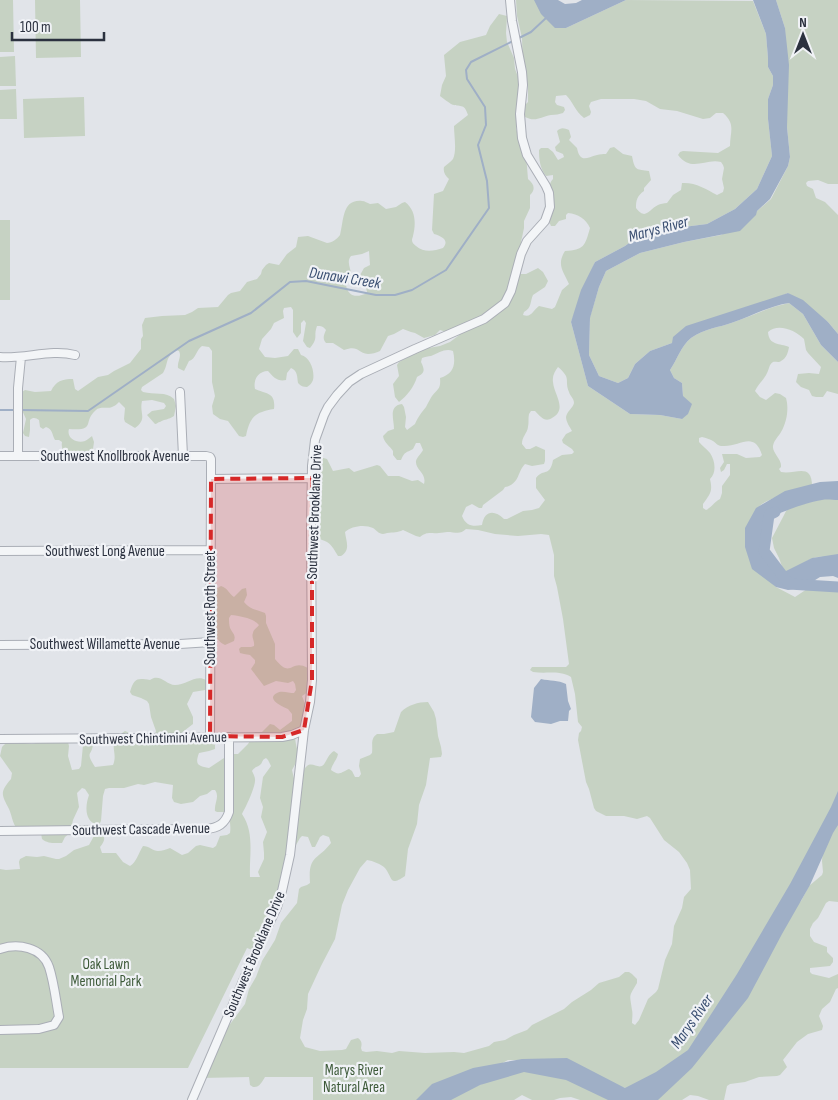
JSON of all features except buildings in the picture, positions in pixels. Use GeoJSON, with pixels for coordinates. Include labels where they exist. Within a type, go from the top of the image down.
{"type":"FeatureCollection","features":[{"type":"Feature","properties":{"kind":"street","name":"Southwest Brooklane Drive"},"geometry":{"type":"LineString","coordinates":[[192,1100],[276,907],[282,891],[290,855],[304,730],[310,702],[312,680],[312,478],[315,440],[324,415],[337,395],[349,382],[361,374],[415,348],[484,319],[505,303],[512,291],[519,258],[528,241],[545,221],[550,207],[549,193],[544,181],[527,154],[522,138],[520,114],[523,85],[522,72],[510,0]]}},
{"type":"Feature","properties":{"kind":"street"},"geometry":{"type":"LineString","coordinates":[[0,357],[13,358],[60,353],[76,355]]}},
{"type":"Feature","properties":{"kind":"street"},"geometry":{"type":"LineString","coordinates":[[18,456],[18,388],[21,357]]}},
{"type":"Feature","properties":{"kind":"street"},"geometry":{"type":"LineString","coordinates":[[180,392],[184,456]]}},
{"type":"Feature","properties":{"kind":"street","name":"Southwest Knollbrook Avenue"},"geometry":{"type":"LineString","coordinates":[[0,456],[206,456],[211,459],[211,479]]}},
{"type":"Feature","properties":{"kind":"street"},"geometry":{"type":"LineString","coordinates":[[211,479],[312,478]]}},
{"type":"Feature","properties":{"kind":"street","name":"Southwest Roth Street"},"geometry":{"type":"LineString","coordinates":[[210,736],[211,479]]}},
{"type":"Feature","properties":{"kind":"street","name":"Southwest Long Avenue"},"geometry":{"type":"LineString","coordinates":[[0,551],[211,550]]}},
{"type":"Feature","properties":{"kind":"street","name":"Southwest Willamette Avenue"},"geometry":{"type":"LineString","coordinates":[[0,645],[180,644],[210,642]]}},
{"type":"Feature","properties":{"kind":"street","name":"Southwest Chintimini Avenue"},"geometry":{"type":"LineString","coordinates":[[0,739],[210,736],[282,737],[304,730]]}},
{"type":"Feature","properties":{"kind":"street","name":"Southwest Cascade Avenue"},"geometry":{"type":"LineString","coordinates":[[0,832],[182,830],[218,827],[225,822],[229,812],[229,737]]}},
{"type":"Feature","properties":{"kind":"street"},"geometry":{"type":"LineString","coordinates":[[0,949],[10,946],[24,946],[39,953],[48,966],[59,1017],[54,1025],[39,1030],[0,1030]]}},
{"type":"Feature","properties":{"kind":"highlighted area"},"geometry":{"type":"Polygon","coordinates":[[[312,478],[312,680],[304,730],[282,737],[210,736],[211,479],[312,478]]]}},
{"type":"Feature","properties":{"kind":"green space"},"geometry":{"type":"Polygon","coordinates":[[[0,0],[13,0],[14,52],[0,52],[0,0]]]}},
{"type":"Feature","properties":{"kind":"green space"},"geometry":{"type":"Polygon","coordinates":[[[35,0],[80,0],[81,57],[36,58],[35,0]]]}},
{"type":"Feature","properties":{"kind":"green space"},"geometry":{"type":"Polygon","coordinates":[[[516,0],[536,0],[566,28],[626,0],[753,1],[766,34],[768,67],[773,76],[773,85],[768,99],[772,156],[757,189],[735,209],[707,224],[668,229],[657,226],[650,228],[625,246],[595,262],[571,322],[588,386],[630,414],[660,415],[682,419],[682,383],[674,378],[670,370],[688,341],[701,332],[789,303],[803,314],[821,345],[838,362],[838,394],[827,391],[823,397],[812,396],[809,390],[801,387],[796,382],[798,374],[819,374],[821,367],[806,350],[804,339],[791,330],[772,329],[768,332],[770,340],[789,347],[788,351],[783,360],[771,364],[755,391],[766,400],[775,393],[786,398],[786,419],[773,446],[781,464],[779,469],[781,472],[807,472],[812,480],[812,489],[765,502],[756,511],[764,575],[776,587],[795,597],[813,585],[838,587],[838,803],[699,1048],[635,1091],[533,1060],[508,1060],[495,1067],[475,1068],[431,1100],[313,1100],[313,1077],[265,1077],[257,1087],[250,1085],[249,1077],[201,1078],[214,1053],[216,1053],[225,1031],[245,1004],[249,989],[262,961],[275,940],[281,923],[297,903],[299,889],[310,883],[310,867],[314,859],[331,843],[329,837],[323,835],[315,847],[312,847],[308,837],[302,836],[300,838],[284,866],[281,878],[280,899],[255,947],[252,950],[247,948],[188,1068],[0,1068],[0,869],[20,869],[20,859],[26,856],[44,856],[59,859],[74,850],[89,845],[94,836],[100,833],[104,838],[100,847],[102,853],[116,853],[123,862],[130,866],[136,860],[143,846],[158,851],[170,848],[182,855],[200,845],[213,848],[216,846],[220,836],[230,833],[230,820],[227,812],[215,811],[217,795],[215,790],[200,796],[193,802],[181,804],[174,802],[172,798],[173,785],[155,782],[124,788],[105,789],[99,825],[94,824],[88,818],[86,809],[89,795],[82,788],[77,793],[79,807],[70,833],[62,843],[47,842],[42,839],[41,833],[17,829],[14,824],[3,796],[3,790],[11,779],[12,773],[0,756],[2,747],[9,742],[32,744],[46,739],[68,742],[68,756],[72,770],[79,769],[81,766],[83,745],[93,742],[90,756],[95,767],[113,765],[114,744],[125,731],[141,745],[155,734],[156,731],[149,704],[130,692],[137,680],[150,680],[154,678],[175,685],[198,678],[206,680],[207,687],[205,690],[193,692],[187,704],[193,717],[193,724],[180,734],[193,741],[215,745],[215,749],[199,753],[197,762],[202,766],[209,768],[230,754],[238,754],[248,744],[255,732],[262,732],[270,724],[280,730],[292,721],[292,714],[273,698],[279,692],[294,693],[296,690],[295,684],[293,681],[288,683],[276,681],[264,686],[251,669],[255,660],[250,655],[240,653],[239,649],[241,647],[254,646],[253,635],[259,625],[253,621],[231,615],[229,624],[234,641],[225,645],[218,639],[215,632],[212,599],[214,592],[221,586],[234,597],[242,589],[246,588],[247,595],[244,602],[251,608],[265,613],[266,623],[275,644],[275,659],[281,665],[285,668],[298,665],[308,668],[308,692],[302,696],[307,709],[307,721],[295,734],[298,755],[292,770],[297,791],[291,802],[292,810],[301,794],[303,774],[307,766],[322,766],[334,751],[338,754],[331,770],[341,773],[349,769],[355,777],[359,777],[361,774],[360,759],[372,753],[373,738],[377,734],[394,732],[401,712],[407,707],[413,704],[428,702],[436,719],[442,754],[441,757],[430,758],[426,785],[419,805],[417,824],[408,849],[405,876],[394,881],[385,868],[367,860],[360,868],[342,905],[335,939],[308,994],[307,1009],[300,1038],[305,1047],[320,1051],[342,1050],[346,1049],[351,1040],[358,1038],[362,1051],[366,1052],[464,1053],[489,1046],[494,1042],[505,1040],[527,1030],[532,1025],[564,1009],[599,983],[619,977],[625,972],[629,972],[637,979],[637,983],[630,996],[632,1023],[635,1025],[648,999],[658,989],[665,960],[672,944],[674,926],[682,908],[684,897],[691,889],[690,870],[679,852],[664,840],[647,816],[637,819],[624,816],[606,816],[596,811],[586,782],[578,740],[582,727],[578,722],[571,677],[557,673],[533,672],[530,670],[532,667],[566,667],[569,664],[563,619],[554,576],[554,555],[549,535],[518,536],[466,529],[460,533],[429,533],[420,537],[403,530],[383,534],[370,527],[358,526],[345,532],[347,548],[344,554],[338,556],[327,542],[318,538],[313,532],[315,524],[313,489],[316,468],[320,457],[327,459],[333,471],[349,468],[354,472],[377,465],[388,476],[399,476],[412,481],[418,480],[424,484],[423,474],[416,464],[423,450],[420,443],[416,443],[413,449],[405,454],[401,460],[397,460],[383,436],[388,431],[394,429],[393,410],[398,405],[402,404],[404,407],[405,427],[407,430],[415,424],[439,388],[440,378],[448,374],[453,368],[453,351],[445,350],[422,358],[423,373],[417,377],[410,391],[399,402],[395,397],[393,384],[399,376],[397,365],[399,362],[423,349],[450,342],[465,329],[463,326],[460,325],[448,331],[440,330],[435,335],[424,338],[403,329],[388,336],[380,351],[368,354],[353,348],[344,350],[333,343],[326,343],[324,335],[326,330],[320,326],[317,326],[313,344],[310,348],[307,347],[303,341],[306,323],[304,320],[301,323],[301,333],[297,338],[293,332],[293,310],[291,307],[284,308],[284,318],[274,323],[262,339],[259,349],[265,357],[275,358],[288,356],[294,349],[298,349],[311,365],[313,380],[307,387],[301,386],[298,383],[296,372],[291,368],[287,373],[286,380],[276,379],[268,371],[259,374],[256,379],[255,389],[272,397],[274,409],[255,416],[252,419],[246,436],[239,436],[228,421],[220,419],[213,414],[212,406],[215,396],[212,382],[212,351],[209,347],[202,346],[189,361],[184,371],[178,368],[180,353],[176,350],[168,359],[163,373],[142,387],[141,390],[143,392],[164,394],[174,399],[176,406],[174,416],[172,417],[155,424],[147,415],[152,411],[164,409],[166,406],[164,403],[152,400],[142,401],[142,418],[139,425],[135,428],[125,422],[125,408],[119,402],[112,407],[98,409],[92,414],[86,427],[83,429],[69,429],[69,435],[76,441],[82,442],[92,436],[94,442],[93,449],[78,454],[64,452],[62,442],[55,440],[48,428],[43,429],[40,427],[39,420],[37,419],[33,418],[30,420],[29,437],[23,433],[26,419],[22,410],[22,392],[25,390],[35,392],[51,391],[60,381],[66,379],[73,379],[75,389],[78,391],[98,377],[108,375],[130,363],[141,349],[142,325],[145,318],[185,315],[198,308],[218,307],[228,295],[240,291],[247,282],[257,279],[266,265],[269,263],[279,265],[287,254],[296,247],[298,237],[308,236],[327,243],[336,239],[340,235],[347,207],[355,201],[370,204],[378,203],[386,209],[396,207],[405,202],[409,205],[414,217],[413,243],[419,248],[426,250],[433,251],[443,248],[446,243],[445,241],[442,237],[434,234],[432,230],[434,194],[443,191],[449,179],[444,167],[454,156],[454,126],[468,115],[465,108],[451,104],[440,96],[446,76],[444,55],[460,42],[486,35],[499,14],[507,16],[507,42],[514,58],[515,69],[520,82],[516,129],[526,155],[528,179],[534,187],[530,195],[530,208],[524,221],[517,272],[519,274],[526,274],[538,268],[543,272],[548,281],[545,287],[533,295],[530,306],[523,315],[530,315],[539,306],[552,309],[555,307],[562,290],[569,284],[561,264],[562,256],[565,251],[576,250],[583,246],[590,228],[584,220],[568,213],[566,219],[559,221],[555,226],[551,226],[548,219],[551,206],[554,205],[550,188],[553,175],[546,176],[544,173],[540,164],[539,150],[541,148],[548,148],[558,160],[564,157],[563,154],[556,151],[555,147],[560,142],[558,130],[563,128],[569,130],[571,137],[569,140],[577,148],[582,158],[606,154],[610,148],[614,147],[623,154],[632,156],[637,169],[649,171],[651,180],[644,188],[644,191],[638,196],[636,203],[636,208],[642,214],[667,203],[673,195],[681,190],[682,183],[705,188],[717,195],[723,192],[722,179],[724,168],[721,162],[694,164],[688,163],[678,155],[683,151],[718,153],[730,146],[731,125],[723,113],[716,113],[710,118],[703,119],[677,111],[660,109],[646,101],[601,99],[591,102],[589,106],[590,115],[584,118],[566,95],[556,96],[555,102],[557,105],[564,107],[563,113],[537,119],[523,116],[524,106],[528,102],[528,87],[523,69],[522,38],[517,16],[516,0]],[[369,251],[351,256],[349,265],[351,275],[346,285],[351,294],[360,296],[367,293],[367,291],[359,277],[364,268],[370,265],[369,251]],[[558,367],[553,380],[560,406],[559,410],[557,414],[547,420],[535,411],[531,411],[522,441],[526,449],[536,446],[545,450],[544,464],[532,466],[525,464],[516,481],[505,487],[483,505],[482,508],[472,504],[466,507],[462,516],[468,524],[473,526],[482,525],[487,514],[490,513],[507,519],[523,511],[539,508],[545,500],[536,488],[536,478],[550,469],[553,460],[574,452],[562,440],[566,434],[572,431],[566,417],[574,401],[562,371],[558,367]],[[699,438],[699,442],[712,456],[714,463],[714,473],[710,479],[710,493],[703,504],[703,508],[706,510],[720,499],[722,486],[730,475],[730,464],[727,464],[721,472],[720,468],[724,462],[722,454],[737,454],[746,458],[760,457],[762,455],[759,447],[751,441],[721,446],[708,439],[699,438]],[[266,758],[252,771],[255,782],[242,814],[249,829],[250,877],[260,877],[258,872],[264,859],[263,842],[267,832],[261,817],[263,807],[260,798],[263,777],[271,766],[266,758]]]}},
{"type":"Feature","properties":{"kind":"green space"},"geometry":{"type":"Polygon","coordinates":[[[776,0],[838,0],[838,184],[828,184],[818,180],[806,183],[807,186],[813,189],[816,198],[825,202],[838,215],[838,334],[828,322],[788,293],[650,351],[635,364],[628,378],[618,383],[599,376],[589,355],[590,317],[606,271],[640,253],[721,235],[757,211],[771,199],[788,166],[790,157],[787,127],[785,28],[776,0]]]}},
{"type":"Feature","properties":{"kind":"green space"},"geometry":{"type":"Polygon","coordinates":[[[15,56],[16,86],[0,86],[0,57],[15,56]]]}},
{"type":"Feature","properties":{"kind":"green space"},"geometry":{"type":"Polygon","coordinates":[[[16,89],[17,119],[0,119],[0,90],[16,89]]]}},
{"type":"Feature","properties":{"kind":"green space"},"geometry":{"type":"Polygon","coordinates":[[[84,97],[85,136],[24,138],[23,99],[84,97]]]}},
{"type":"Feature","properties":{"kind":"green space"},"geometry":{"type":"Polygon","coordinates":[[[0,220],[10,220],[10,300],[0,300],[0,220]]]}},
{"type":"Feature","properties":{"kind":"green space"},"geometry":{"type":"Polygon","coordinates":[[[838,495],[838,560],[815,557],[807,561],[804,571],[784,572],[772,538],[786,511],[791,507],[838,495]]]}},
{"type":"Feature","properties":{"kind":"green space"},"geometry":{"type":"Polygon","coordinates":[[[838,823],[838,902],[829,901],[826,903],[810,929],[810,936],[814,942],[827,947],[827,952],[833,958],[833,962],[830,966],[810,968],[810,972],[829,978],[838,974],[838,988],[819,1016],[823,1026],[822,1030],[808,1034],[797,1042],[783,1060],[787,1067],[780,1075],[759,1077],[745,1082],[730,1084],[727,1086],[724,1100],[709,1100],[690,1095],[682,1100],[655,1100],[786,914],[801,901],[809,886],[822,875],[823,848],[838,823]]]}},
{"type":"Feature","properties":{"kind":"green space"},"geometry":{"type":"Polygon","coordinates":[[[531,1066],[623,1100],[580,1100],[571,1097],[554,1100],[532,1100],[522,1095],[514,1100],[438,1100],[531,1066]]]}},
{"type":"Feature","properties":{"kind":"water"},"geometry":{"type":"Polygon","coordinates":[[[534,0],[558,0],[565,4],[576,3],[582,0],[626,0],[566,28],[555,28],[541,14],[534,0]]]}},
{"type":"Feature","properties":{"kind":"water"},"geometry":{"type":"Polygon","coordinates":[[[753,0],[776,0],[785,28],[789,65],[787,127],[790,157],[788,166],[770,199],[740,231],[640,253],[606,271],[590,318],[589,355],[599,376],[618,383],[628,378],[635,364],[650,351],[672,343],[673,337],[686,326],[788,293],[803,300],[828,322],[838,334],[838,362],[821,345],[803,314],[789,303],[782,304],[701,332],[688,341],[670,370],[674,378],[682,383],[683,396],[692,404],[688,414],[682,419],[660,415],[630,414],[588,386],[571,322],[581,290],[595,262],[625,246],[650,228],[657,226],[668,229],[707,224],[735,209],[757,189],[772,156],[768,99],[773,85],[773,76],[768,67],[766,34],[753,0]]]}},
{"type":"Feature","properties":{"kind":"water"},"geometry":{"type":"Polygon","coordinates":[[[838,481],[838,500],[812,502],[774,516],[765,530],[763,549],[765,559],[769,564],[784,572],[812,558],[838,554],[838,578],[833,576],[820,577],[804,587],[788,590],[776,587],[752,569],[745,547],[745,528],[756,508],[785,491],[820,482],[838,481]]]}},
{"type":"Feature","properties":{"kind":"water"},"geometry":{"type":"Polygon","coordinates":[[[541,679],[566,684],[571,709],[568,721],[551,724],[535,722],[531,717],[534,688],[541,679]]]}},
{"type":"Feature","properties":{"kind":"water"},"geometry":{"type":"Polygon","coordinates":[[[838,791],[838,825],[810,885],[748,998],[692,1068],[658,1100],[608,1100],[566,1080],[524,1072],[480,1085],[451,1100],[416,1100],[432,1084],[473,1068],[522,1059],[567,1058],[625,1088],[656,1072],[688,1050],[737,974],[790,884],[838,791]]]}},
{"type":"Feature","properties":{"kind":"waterway","name":"Dunawi Creek"},"geometry":{"type":"LineString","coordinates":[[517,39],[531,32],[546,17]]}},
{"type":"Feature","properties":{"kind":"waterway","name":"Dunawi Creek"},"geometry":{"type":"LineString","coordinates":[[20,410],[88,411],[189,341],[251,313],[290,282],[306,281],[376,295],[395,295],[412,290],[446,270],[489,208],[487,181],[478,145],[486,125],[485,107],[467,79],[466,70],[471,62],[513,41]]}},
{"type":"Feature","properties":{"kind":"waterway","name":"Dunawi Creek"},"geometry":{"type":"LineString","coordinates":[[0,410],[15,410]]}},
{"type":"Feature","properties":{"kind":"waterway","name":"Marys River"},"geometry":{"type":"LineString","coordinates":[[775,512],[769,515],[764,551],[789,584],[838,587]]}},
{"type":"Feature","properties":{"kind":"park label","name":"Oak Lawn Memorial Park"},"geometry":{"type":"Point","coordinates":[106,972]}},
{"type":"Feature","properties":{"kind":"park label","name":"Marys River Natural Area"},"geometry":{"type":"Point","coordinates":[354,1078]}}]}
